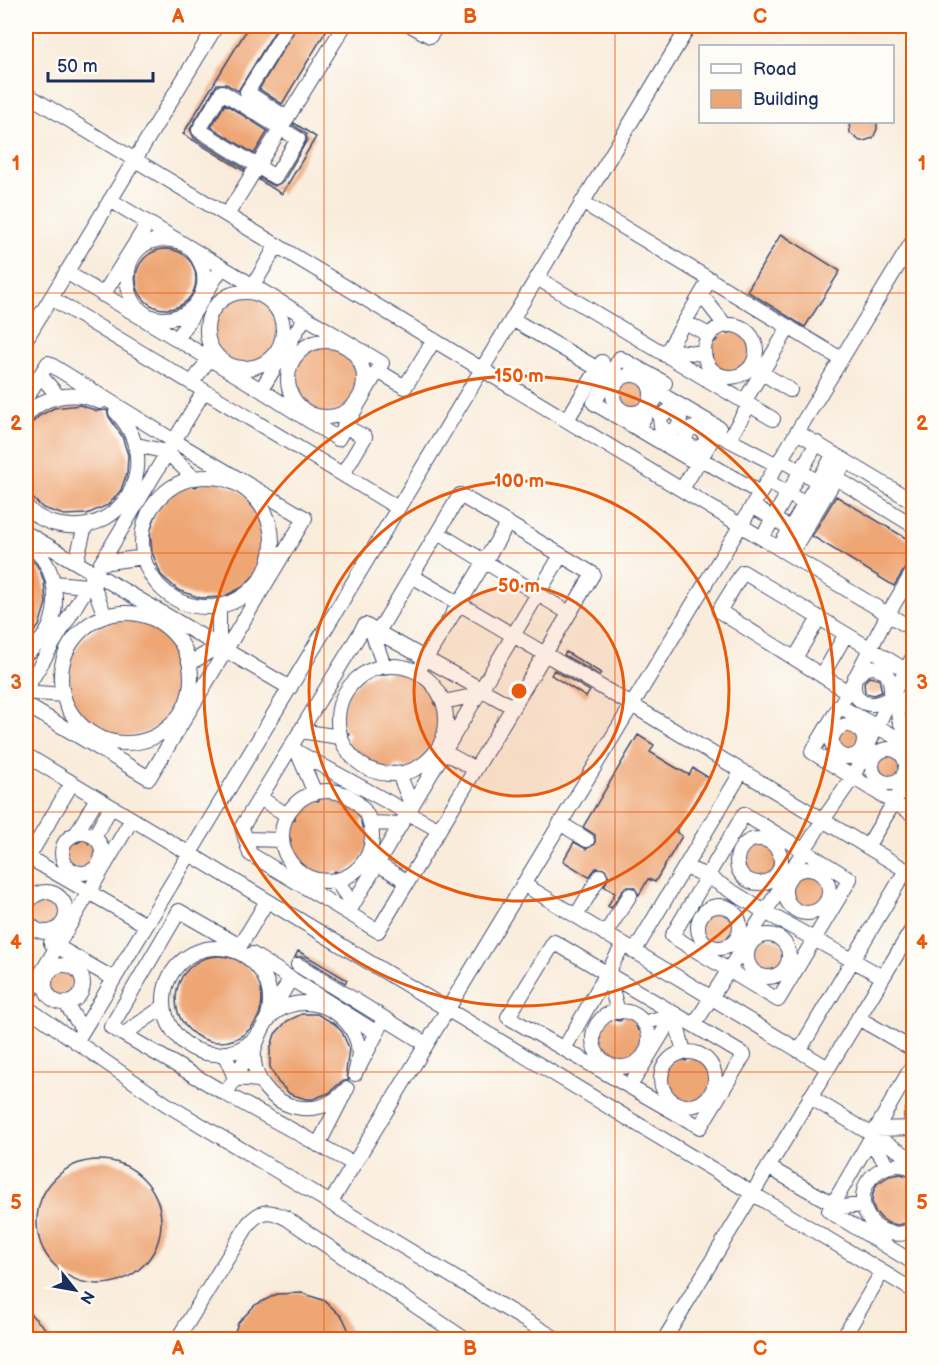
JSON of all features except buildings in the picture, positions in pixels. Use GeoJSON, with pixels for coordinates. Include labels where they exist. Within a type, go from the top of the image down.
{"type":"FeatureCollection","features":[{"type":"Feature","properties":{"kind":"street"},"geometry":{"type":"LineString","coordinates":[[26,339],[216,26]]}},
{"type":"Feature","properties":{"kind":"street"},"geometry":{"type":"LineString","coordinates":[[284,122],[222,92],[199,130],[275,177],[298,139],[284,122],[247,92],[288,26]]}},
{"type":"Feature","properties":{"kind":"street"},"geometry":{"type":"LineString","coordinates":[[227,215],[344,26]]}},
{"type":"Feature","properties":{"kind":"street"},"geometry":{"type":"LineString","coordinates":[[412,26],[430,36],[437,26]]}},
{"type":"Feature","properties":{"kind":"street"},"geometry":{"type":"LineString","coordinates":[[79,1036],[689,26]]}},
{"type":"Feature","properties":{"kind":"street"},"geometry":{"type":"LineString","coordinates":[[909,26],[914,28]]}},
{"type":"Feature","properties":{"kind":"street"},"geometry":{"type":"LineString","coordinates":[[26,94],[914,630]]}},
{"type":"Feature","properties":{"kind":"street"},"geometry":{"type":"LineString","coordinates":[[66,272],[106,291],[209,359],[305,415],[338,439],[342,424],[382,363],[110,200]]}},
{"type":"Feature","properties":{"kind":"street"},"geometry":{"type":"LineString","coordinates":[[582,202],[841,359]]}},
{"type":"Feature","properties":{"kind":"street"},"geometry":{"type":"LineString","coordinates":[[147,224],[158,241]]}},
{"type":"Feature","properties":{"kind":"street"},"geometry":{"type":"LineString","coordinates":[[106,291],[130,256],[147,224]]}},
{"type":"Feature","properties":{"kind":"street"},"geometry":{"type":"LineString","coordinates":[[166,239],[186,246],[200,259],[204,272],[201,299],[187,312],[169,318],[144,316],[129,294],[126,282],[130,256],[141,248],[166,239]]}},
{"type":"Feature","properties":{"kind":"street"},"geometry":{"type":"LineString","coordinates":[[331,1202],[914,239]]}},
{"type":"Feature","properties":{"kind":"street"},"geometry":{"type":"LineString","coordinates":[[253,286],[277,245]]}},
{"type":"Feature","properties":{"kind":"street"},"geometry":{"type":"LineString","coordinates":[[204,272],[223,269]]}},
{"type":"Feature","properties":{"kind":"street"},"geometry":{"type":"LineString","coordinates":[[223,269],[239,292]]}},
{"type":"Feature","properties":{"kind":"street"},"geometry":{"type":"LineString","coordinates":[[177,337],[223,269]]}},
{"type":"Feature","properties":{"kind":"street"},"geometry":{"type":"LineString","coordinates":[[537,278],[713,378],[744,402],[773,419]]}},
{"type":"Feature","properties":{"kind":"street"},"geometry":{"type":"LineString","coordinates":[[666,352],[710,279]]}},
{"type":"Feature","properties":{"kind":"street"},"geometry":{"type":"LineString","coordinates":[[106,291],[129,294]]}},
{"type":"Feature","properties":{"kind":"street"},"geometry":{"type":"LineString","coordinates":[[342,474],[365,437],[330,417],[305,415],[297,405],[290,394],[287,383],[288,370],[285,353],[283,336],[283,324],[272,303],[251,292],[239,292],[226,297],[210,316],[207,329],[214,353],[224,362],[235,367],[248,369],[272,358],[285,353],[301,349],[323,340],[351,346],[361,365],[364,384],[361,397]]}},
{"type":"Feature","properties":{"kind":"street"},"geometry":{"type":"LineString","coordinates":[[51,298],[398,508]]}},
{"type":"Feature","properties":{"kind":"street"},"geometry":{"type":"LineString","coordinates":[[201,299],[215,308]]}},
{"type":"Feature","properties":{"kind":"street"},"geometry":{"type":"LineString","coordinates":[[707,302],[725,325]]}},
{"type":"Feature","properties":{"kind":"street"},"geometry":{"type":"LineString","coordinates":[[169,318],[177,337]]}},
{"type":"Feature","properties":{"kind":"street"},"geometry":{"type":"LineString","coordinates":[[283,324],[306,319]]}},
{"type":"Feature","properties":{"kind":"street"},"geometry":{"type":"LineString","coordinates":[[306,319],[323,340]]}},
{"type":"Feature","properties":{"kind":"street"},"geometry":{"type":"LineString","coordinates":[[260,388],[306,319]]}},
{"type":"Feature","properties":{"kind":"street"},"geometry":{"type":"LineString","coordinates":[[512,319],[598,369]]}},
{"type":"Feature","properties":{"kind":"street"},"geometry":{"type":"LineString","coordinates":[[685,322],[710,335]]}},
{"type":"Feature","properties":{"kind":"street"},"geometry":{"type":"LineString","coordinates":[[713,378],[704,354],[706,340],[717,327],[725,325],[734,324],[743,327],[755,340],[757,370]]}},
{"type":"Feature","properties":{"kind":"street"},"geometry":{"type":"LineString","coordinates":[[744,402],[757,370],[776,348],[789,327]]}},
{"type":"Feature","properties":{"kind":"street"},"geometry":{"type":"LineString","coordinates":[[177,337],[208,336]]}},
{"type":"Feature","properties":{"kind":"street"},"geometry":{"type":"LineString","coordinates":[[361,365],[379,369],[405,387],[434,340]]}},
{"type":"Feature","properties":{"kind":"street"},"geometry":{"type":"LineString","coordinates":[[757,348],[776,348]]}},
{"type":"Feature","properties":{"kind":"street"},"geometry":{"type":"LineString","coordinates":[[666,352],[704,354]]}},
{"type":"Feature","properties":{"kind":"street"},"geometry":{"type":"LineString","coordinates":[[682,489],[678,422],[620,358],[614,373],[594,403],[628,415],[678,422],[801,471],[914,526]]}},
{"type":"Feature","properties":{"kind":"street"},"geometry":{"type":"LineString","coordinates":[[62,695],[27,685],[51,636],[94,575],[134,497],[170,447],[209,359]]}},
{"type":"Feature","properties":{"kind":"street"},"geometry":{"type":"LineString","coordinates":[[567,420],[602,362],[763,487],[788,493],[811,507]]}},
{"type":"Feature","properties":{"kind":"street"},"geometry":{"type":"LineString","coordinates":[[26,398],[48,363],[170,447],[305,518],[222,648],[149,778],[95,742],[26,705]]}},
{"type":"Feature","properties":{"kind":"street"},"geometry":{"type":"LineString","coordinates":[[254,367],[260,388]]}},
{"type":"Feature","properties":{"kind":"street"},"geometry":{"type":"LineString","coordinates":[[713,378],[737,376],[757,370],[790,390]]}},
{"type":"Feature","properties":{"kind":"street"},"geometry":{"type":"LineString","coordinates":[[614,373],[613,393],[628,415],[678,422],[744,402]]}},
{"type":"Feature","properties":{"kind":"street"},"geometry":{"type":"LineString","coordinates":[[40,375],[59,397]]}},
{"type":"Feature","properties":{"kind":"street"},"geometry":{"type":"LineString","coordinates":[[737,376],[744,402]]}},
{"type":"Feature","properties":{"kind":"street"},"geometry":{"type":"LineString","coordinates":[[260,388],[287,383]]}},
{"type":"Feature","properties":{"kind":"street"},"geometry":{"type":"LineString","coordinates":[[26,416],[47,400],[69,395],[92,398],[112,408],[128,424],[137,445],[139,468],[132,490],[134,497],[152,507]]}},
{"type":"Feature","properties":{"kind":"street"},"geometry":{"type":"LineString","coordinates":[[797,432],[914,502]]}},
{"type":"Feature","properties":{"kind":"street"},"geometry":{"type":"LineString","coordinates":[[762,538],[817,443]]}},
{"type":"Feature","properties":{"kind":"street"},"geometry":{"type":"LineString","coordinates":[[137,445],[170,447],[194,478]]}},
{"type":"Feature","properties":{"kind":"street"},"geometry":{"type":"LineString","coordinates":[[784,552],[828,483],[840,458]]}},
{"type":"Feature","properties":{"kind":"street"},"geometry":{"type":"LineString","coordinates":[[203,476],[226,478],[246,488],[262,505],[272,526],[273,549],[266,577],[238,600],[219,606],[198,607],[179,601],[162,590],[149,574],[144,557],[142,534],[148,512],[162,494],[181,481],[194,478],[203,476]]}},
{"type":"Feature","properties":{"kind":"street"},"geometry":{"type":"LineString","coordinates":[[374,630],[412,576],[460,495],[593,574],[378,931],[351,909],[303,880],[250,854],[242,827],[293,749],[300,731],[364,626],[479,692],[513,706]]}},
{"type":"Feature","properties":{"kind":"street"},"geometry":{"type":"LineString","coordinates":[[26,506],[45,520],[64,526],[85,526],[104,519],[134,497]]}},
{"type":"Feature","properties":{"kind":"street"},"geometry":{"type":"LineString","coordinates":[[752,506],[796,532]]}},
{"type":"Feature","properties":{"kind":"street"},"geometry":{"type":"LineString","coordinates":[[28,538],[45,520]]}},
{"type":"Feature","properties":{"kind":"street"},"geometry":{"type":"LineString","coordinates":[[419,673],[425,659],[508,523]]}},
{"type":"Feature","properties":{"kind":"street"},"geometry":{"type":"LineString","coordinates":[[76,562],[85,526]]}},
{"type":"Feature","properties":{"kind":"street"},"geometry":{"type":"LineString","coordinates":[[272,526],[297,531]]}},
{"type":"Feature","properties":{"kind":"street"},"geometry":{"type":"LineString","coordinates":[[438,532],[569,613]]}},
{"type":"Feature","properties":{"kind":"street"},"geometry":{"type":"LineString","coordinates":[[28,538],[76,562],[167,621],[222,648],[290,688]]}},
{"type":"Feature","properties":{"kind":"street"},"geometry":{"type":"LineString","coordinates":[[28,538],[45,562],[54,583],[56,606],[49,628],[51,636]]}},
{"type":"Feature","properties":{"kind":"street"},"geometry":{"type":"LineString","coordinates":[[351,909],[371,861],[407,814],[561,555]]}},
{"type":"Feature","properties":{"kind":"street"},"geometry":{"type":"LineString","coordinates":[[54,583],[94,575],[144,557]]}},
{"type":"Feature","properties":{"kind":"street"},"geometry":{"type":"LineString","coordinates":[[867,847],[902,799],[909,759],[898,719],[890,667],[888,614],[914,570]]}},
{"type":"Feature","properties":{"kind":"street"},"geometry":{"type":"LineString","coordinates":[[852,701],[896,700],[914,694],[890,667],[846,634],[743,572],[719,611],[822,676],[852,701],[863,746],[896,782],[909,759]]}},
{"type":"Feature","properties":{"kind":"street"},"geometry":{"type":"LineString","coordinates":[[94,575],[105,616]]}},
{"type":"Feature","properties":{"kind":"street"},"geometry":{"type":"LineString","coordinates":[[412,576],[545,653],[910,873],[852,961],[799,1051]]}},
{"type":"Feature","properties":{"kind":"street"},"geometry":{"type":"LineString","coordinates":[[167,621],[179,601]]}},
{"type":"Feature","properties":{"kind":"street"},"geometry":{"type":"LineString","coordinates":[[219,606],[222,648]]}},
{"type":"Feature","properties":{"kind":"street"},"geometry":{"type":"LineString","coordinates":[[122,612],[167,621],[181,642],[190,663],[191,685],[184,713],[157,737],[137,743],[95,742],[68,710],[62,695],[60,671],[67,649],[81,630],[105,616],[122,612]]}},
{"type":"Feature","properties":{"kind":"street"},"geometry":{"type":"LineString","coordinates":[[795,658],[819,618]]}},
{"type":"Feature","properties":{"kind":"street"},"geometry":{"type":"LineString","coordinates":[[374,630],[384,666]]}},
{"type":"Feature","properties":{"kind":"street"},"geometry":{"type":"LineString","coordinates":[[822,676],[846,634]]}},
{"type":"Feature","properties":{"kind":"street"},"geometry":{"type":"LineString","coordinates":[[51,636],[70,644]]}},
{"type":"Feature","properties":{"kind":"street"},"geometry":{"type":"LineString","coordinates":[[26,654],[51,636]]}},
{"type":"Feature","properties":{"kind":"street"},"geometry":{"type":"LineString","coordinates":[[190,663],[222,648]]}},
{"type":"Feature","properties":{"kind":"street"},"geometry":{"type":"LineString","coordinates":[[914,655],[890,667],[855,677],[852,701],[863,746],[914,815]]}},
{"type":"Feature","properties":{"kind":"street"},"geometry":{"type":"LineString","coordinates":[[397,665],[419,673],[434,685],[443,702],[447,725],[442,742],[432,757],[417,768],[399,774],[380,773],[363,766],[349,754],[340,737],[337,719],[341,700],[349,687],[364,673],[384,666],[397,665]]}},
{"type":"Feature","properties":{"kind":"street"},"geometry":{"type":"LineString","coordinates":[[333,677],[349,687]]}},
{"type":"Feature","properties":{"kind":"street"},"geometry":{"type":"LineString","coordinates":[[443,702],[479,692]]}},
{"type":"Feature","properties":{"kind":"street"},"geometry":{"type":"LineString","coordinates":[[694,1025],[784,877],[854,774],[863,746],[896,700]]}},
{"type":"Feature","properties":{"kind":"street"},"geometry":{"type":"LineString","coordinates":[[852,701],[863,746],[854,774]]}},
{"type":"Feature","properties":{"kind":"street"},"geometry":{"type":"LineString","coordinates":[[852,701],[863,746],[854,774]]}},
{"type":"Feature","properties":{"kind":"street"},"geometry":{"type":"LineString","coordinates":[[813,750],[812,752],[863,746],[898,719]]}},
{"type":"Feature","properties":{"kind":"street"},"geometry":{"type":"LineString","coordinates":[[300,731],[340,737]]}},
{"type":"Feature","properties":{"kind":"street"},"geometry":{"type":"LineString","coordinates":[[133,769],[137,743]]}},
{"type":"Feature","properties":{"kind":"street"},"geometry":{"type":"LineString","coordinates":[[813,750],[863,746],[909,759]]}},
{"type":"Feature","properties":{"kind":"street"},"geometry":{"type":"LineString","coordinates":[[813,750],[863,746],[891,750],[909,759]]}},
{"type":"Feature","properties":{"kind":"street"},"geometry":{"type":"LineString","coordinates":[[293,749],[439,830]]}},
{"type":"Feature","properties":{"kind":"street"},"geometry":{"type":"LineString","coordinates":[[293,749],[315,793]]}},
{"type":"Feature","properties":{"kind":"street"},"geometry":{"type":"LineString","coordinates":[[444,752],[475,769]]}},
{"type":"Feature","properties":{"kind":"street"},"geometry":{"type":"LineString","coordinates":[[26,755],[914,1291]]}},
{"type":"Feature","properties":{"kind":"street"},"geometry":{"type":"LineString","coordinates":[[347,796],[363,766]]}},
{"type":"Feature","properties":{"kind":"street"},"geometry":{"type":"LineString","coordinates":[[564,1049],[608,974],[629,948],[685,867],[742,771]]}},
{"type":"Feature","properties":{"kind":"street"},"geometry":{"type":"LineString","coordinates":[[399,774],[407,814]]}},
{"type":"Feature","properties":{"kind":"street"},"geometry":{"type":"LineString","coordinates":[[72,783],[26,858],[49,869],[75,875],[103,864]]}},
{"type":"Feature","properties":{"kind":"street"},"geometry":{"type":"LineString","coordinates":[[303,880],[288,859],[282,840],[282,831],[287,815],[295,804],[307,795],[322,791],[337,792],[347,796],[363,809],[370,823],[371,861]]}},
{"type":"Feature","properties":{"kind":"street"},"geometry":{"type":"LineString","coordinates":[[26,1001],[55,999],[72,1002],[80,995],[84,981],[77,964],[50,934],[28,921],[27,903],[97,798]]}},
{"type":"Feature","properties":{"kind":"street"},"geometry":{"type":"LineString","coordinates":[[260,798],[287,815]]}},
{"type":"Feature","properties":{"kind":"street"},"geometry":{"type":"LineString","coordinates":[[94,837],[111,807]]}},
{"type":"Feature","properties":{"kind":"street"},"geometry":{"type":"LineString","coordinates":[[370,823],[407,814]]}},
{"type":"Feature","properties":{"kind":"street"},"geometry":{"type":"LineString","coordinates":[[730,967],[712,950],[672,936],[744,814],[774,839],[803,851],[823,873],[828,889],[829,905]]}},
{"type":"Feature","properties":{"kind":"street"},"geometry":{"type":"LineString","coordinates":[[742,817],[752,841]]}},
{"type":"Feature","properties":{"kind":"street"},"geometry":{"type":"LineString","coordinates":[[79,1036],[45,979],[50,969],[50,934],[89,894],[103,864],[132,819]]}},
{"type":"Feature","properties":{"kind":"street"},"geometry":{"type":"LineString","coordinates":[[560,823],[587,840]]}},
{"type":"Feature","properties":{"kind":"street"},"geometry":{"type":"LineString","coordinates":[[44,829],[68,841]]}},
{"type":"Feature","properties":{"kind":"street"},"geometry":{"type":"LineString","coordinates":[[103,864],[100,843],[94,837],[83,833],[68,841],[63,861],[89,894],[146,925]]}},
{"type":"Feature","properties":{"kind":"street"},"geometry":{"type":"LineString","coordinates":[[246,839],[282,840]]}},
{"type":"Feature","properties":{"kind":"street"},"geometry":{"type":"LineString","coordinates":[[756,980],[747,962],[740,922],[731,909],[720,906],[706,910],[701,917],[699,932],[703,942],[730,967],[756,980],[778,1000],[791,969],[815,938],[829,905],[850,879],[805,870],[767,881],[754,882],[741,874],[737,868],[740,850],[752,841],[774,839]]}},
{"type":"Feature","properties":{"kind":"street"},"geometry":{"type":"LineString","coordinates":[[774,839],[784,877],[785,891],[792,905],[801,913],[812,912],[829,905]]}},
{"type":"Feature","properties":{"kind":"street"},"geometry":{"type":"LineString","coordinates":[[727,843],[740,850]]}},
{"type":"Feature","properties":{"kind":"street"},"geometry":{"type":"LineString","coordinates":[[779,855],[803,851]]}},
{"type":"Feature","properties":{"kind":"street"},"geometry":{"type":"LineString","coordinates":[[803,851],[805,870]]}},
{"type":"Feature","properties":{"kind":"street"},"geometry":{"type":"LineString","coordinates":[[303,880],[336,880],[371,861]]}},
{"type":"Feature","properties":{"kind":"street"},"geometry":{"type":"LineString","coordinates":[[371,861],[408,882]]}},
{"type":"Feature","properties":{"kind":"street"},"geometry":{"type":"LineString","coordinates":[[685,867],[707,876],[764,912],[883,977]]}},
{"type":"Feature","properties":{"kind":"street"},"geometry":{"type":"LineString","coordinates":[[707,876],[737,868]]}},
{"type":"Feature","properties":{"kind":"street"},"geometry":{"type":"LineString","coordinates":[[50,934],[66,918],[62,900],[75,875]]}},
{"type":"Feature","properties":{"kind":"street"},"geometry":{"type":"LineString","coordinates":[[576,916],[600,876]]}},
{"type":"Feature","properties":{"kind":"street"},"geometry":{"type":"LineString","coordinates":[[707,876],[713,907]]}},
{"type":"Feature","properties":{"kind":"street"},"geometry":{"type":"LineString","coordinates":[[336,880],[351,909]]}},
{"type":"Feature","properties":{"kind":"street"},"geometry":{"type":"LineString","coordinates":[[731,909],[739,896],[754,882]]}},
{"type":"Feature","properties":{"kind":"street"},"geometry":{"type":"LineString","coordinates":[[754,882],[764,912],[762,936]]}},
{"type":"Feature","properties":{"kind":"street"},"geometry":{"type":"LineString","coordinates":[[523,884],[828,1068]]}},
{"type":"Feature","properties":{"kind":"street"},"geometry":{"type":"LineString","coordinates":[[27,903],[44,891],[62,900],[89,894]]}},
{"type":"Feature","properties":{"kind":"street"},"geometry":{"type":"LineString","coordinates":[[605,934],[630,895]]}},
{"type":"Feature","properties":{"kind":"street"},"geometry":{"type":"LineString","coordinates":[[240,946],[267,901]]}},
{"type":"Feature","properties":{"kind":"street"},"geometry":{"type":"LineString","coordinates":[[740,922],[764,912],[792,905]]}},
{"type":"Feature","properties":{"kind":"street"},"geometry":{"type":"LineString","coordinates":[[791,969],[784,945],[792,905]]}},
{"type":"Feature","properties":{"kind":"street"},"geometry":{"type":"LineString","coordinates":[[688,909],[701,917]]}},
{"type":"Feature","properties":{"kind":"street"},"geometry":{"type":"LineString","coordinates":[[354,1164],[226,1094],[111,1027],[179,911],[240,946],[375,1031]]}},
{"type":"Feature","properties":{"kind":"street"},"geometry":{"type":"LineString","coordinates":[[812,912],[815,938]]}},
{"type":"Feature","properties":{"kind":"street"},"geometry":{"type":"LineString","coordinates":[[189,916],[210,948]]}},
{"type":"Feature","properties":{"kind":"street"},"geometry":{"type":"LineString","coordinates":[[664,1340],[914,926]]}},
{"type":"Feature","properties":{"kind":"street"},"geometry":{"type":"LineString","coordinates":[[674,933],[699,932]]}},
{"type":"Feature","properties":{"kind":"street"},"geometry":{"type":"LineString","coordinates":[[712,950],[771,935],[784,945]]}},
{"type":"Feature","properties":{"kind":"street"},"geometry":{"type":"LineString","coordinates":[[784,945],[815,938]]}},
{"type":"Feature","properties":{"kind":"street"},"geometry":{"type":"LineString","coordinates":[[554,942],[647,998],[744,1055],[714,1096],[700,1127],[672,1106],[630,1086],[606,1067],[564,1049],[508,1017],[554,942]]}},
{"type":"Feature","properties":{"kind":"street"},"geometry":{"type":"LineString","coordinates":[[347,1089],[334,1101],[318,1108],[300,1109],[284,1104],[269,1094],[259,1080],[254,1063],[254,1045],[262,1030],[268,1015],[270,998],[267,984],[259,967],[247,956],[231,949],[198,950],[184,958],[171,972],[164,989],[163,1007],[168,1025],[179,1040],[195,1050],[213,1054],[231,1053],[248,1045],[262,1030],[272,1016],[286,1007],[303,1003],[321,1005],[336,1012],[349,1024],[357,1039],[359,1056],[355,1074]]}},
{"type":"Feature","properties":{"kind":"street"},"geometry":{"type":"LineString","coordinates":[[150,960],[171,972]]}},
{"type":"Feature","properties":{"kind":"street"},"geometry":{"type":"LineString","coordinates":[[730,967],[747,962]]}},
{"type":"Feature","properties":{"kind":"street"},"geometry":{"type":"LineString","coordinates":[[26,1001],[50,969],[77,964],[112,978]]}},
{"type":"Feature","properties":{"kind":"street"},"geometry":{"type":"LineString","coordinates":[[298,965],[426,1044]]}},
{"type":"Feature","properties":{"kind":"street"},"geometry":{"type":"LineString","coordinates":[[756,980],[773,977],[791,969]]}},
{"type":"Feature","properties":{"kind":"street"},"geometry":{"type":"LineString","coordinates":[[608,974],[618,1012]]}},
{"type":"Feature","properties":{"kind":"street"},"geometry":{"type":"LineString","coordinates":[[773,977],[780,997]]}},
{"type":"Feature","properties":{"kind":"street"},"geometry":{"type":"LineString","coordinates":[[84,981],[112,978]]}},
{"type":"Feature","properties":{"kind":"street"},"geometry":{"type":"LineString","coordinates":[[267,984],[291,980]]}},
{"type":"Feature","properties":{"kind":"street"},"geometry":{"type":"LineString","coordinates":[[291,980],[303,1003]]}},
{"type":"Feature","properties":{"kind":"street"},"geometry":{"type":"LineString","coordinates":[[226,1094],[291,980]]}},
{"type":"Feature","properties":{"kind":"street"},"geometry":{"type":"LineString","coordinates":[[80,995],[98,1006]]}},
{"type":"Feature","properties":{"kind":"street"},"geometry":{"type":"LineString","coordinates":[[640,1020],[647,998]]}},
{"type":"Feature","properties":{"kind":"street"},"geometry":{"type":"LineString","coordinates":[[42,1019],[55,999]]}},
{"type":"Feature","properties":{"kind":"street"},"geometry":{"type":"LineString","coordinates":[[26,1001],[42,1019],[79,1036],[165,1104],[558,1340]]}},
{"type":"Feature","properties":{"kind":"street"},"geometry":{"type":"LineString","coordinates":[[124,1034],[163,1007]]}},
{"type":"Feature","properties":{"kind":"street"},"geometry":{"type":"LineString","coordinates":[[618,1012],[629,1012],[640,1020],[649,1040],[646,1055],[635,1063],[606,1067],[595,1050],[594,1032],[604,1017],[618,1012]]}},
{"type":"Feature","properties":{"kind":"street"},"geometry":{"type":"LineString","coordinates":[[640,1020],[674,1014]]}},
{"type":"Feature","properties":{"kind":"street"},"geometry":{"type":"LineString","coordinates":[[674,1014],[684,1053]]}},
{"type":"Feature","properties":{"kind":"street"},"geometry":{"type":"LineString","coordinates":[[630,1086],[646,1055],[674,1014]]}},
{"type":"Feature","properties":{"kind":"street"},"geometry":{"type":"LineString","coordinates":[[584,1015],[598,1024]]}},
{"type":"Feature","properties":{"kind":"street"},"geometry":{"type":"LineString","coordinates":[[318,1145],[375,1031],[385,1018]]}},
{"type":"Feature","properties":{"kind":"street"},"geometry":{"type":"LineString","coordinates":[[858,1018],[914,1050]]}},
{"type":"Feature","properties":{"kind":"street"},"geometry":{"type":"LineString","coordinates":[[357,1039],[375,1031]]}},
{"type":"Feature","properties":{"kind":"street"},"geometry":{"type":"LineString","coordinates":[[701,1056],[713,1036]]}},
{"type":"Feature","properties":{"kind":"street"},"geometry":{"type":"LineString","coordinates":[[564,1049],[595,1050]]}},
{"type":"Feature","properties":{"kind":"street"},"geometry":{"type":"LineString","coordinates":[[183,1069],[195,1050]]}},
{"type":"Feature","properties":{"kind":"street"},"geometry":{"type":"LineString","coordinates":[[672,1106],[661,1084],[662,1070],[672,1057],[684,1053],[689,1052],[705,1058],[712,1069],[715,1082],[714,1096]]}},
{"type":"Feature","properties":{"kind":"street"},"geometry":{"type":"LineString","coordinates":[[224,1053],[235,1078]]}},
{"type":"Feature","properties":{"kind":"street"},"geometry":{"type":"LineString","coordinates":[[646,1055],[664,1066]]}},
{"type":"Feature","properties":{"kind":"street"},"geometry":{"type":"LineString","coordinates":[[712,1069],[741,1060]]}},
{"type":"Feature","properties":{"kind":"street"},"geometry":{"type":"LineString","coordinates":[[842,1340],[886,1274],[913,1262],[876,1234],[829,1211],[914,1063]]}},
{"type":"Feature","properties":{"kind":"street"},"geometry":{"type":"LineString","coordinates":[[623,1066],[630,1086]]}},
{"type":"Feature","properties":{"kind":"street"},"geometry":{"type":"LineString","coordinates":[[235,1078],[259,1080]]}},
{"type":"Feature","properties":{"kind":"street"},"geometry":{"type":"LineString","coordinates":[[630,1086],[661,1084]]}},
{"type":"Feature","properties":{"kind":"street"},"geometry":{"type":"LineString","coordinates":[[898,1090],[914,1099]]}},
{"type":"Feature","properties":{"kind":"street"},"geometry":{"type":"LineString","coordinates":[[672,1106],[696,1105],[714,1096]]}},
{"type":"Feature","properties":{"kind":"street"},"geometry":{"type":"LineString","coordinates":[[810,1097],[914,1160]]}},
{"type":"Feature","properties":{"kind":"street"},"geometry":{"type":"LineString","coordinates":[[275,1121],[284,1104]]}},
{"type":"Feature","properties":{"kind":"street"},"geometry":{"type":"LineString","coordinates":[[696,1105],[702,1124]]}},
{"type":"Feature","properties":{"kind":"street"},"geometry":{"type":"LineString","coordinates":[[872,1135],[913,1128],[911,1116],[914,1106]]}},
{"type":"Feature","properties":{"kind":"street"},"geometry":{"type":"LineString","coordinates":[[318,1108],[324,1132]]}},
{"type":"Feature","properties":{"kind":"street"},"geometry":{"type":"LineString","coordinates":[[872,1135],[889,1166]]}},
{"type":"Feature","properties":{"kind":"street"},"geometry":{"type":"LineString","coordinates":[[876,1234],[863,1205],[864,1191],[868,1181],[876,1172],[889,1166],[898,1165],[914,1169]]}},
{"type":"Feature","properties":{"kind":"street"},"geometry":{"type":"LineString","coordinates":[[768,1167],[832,1206],[863,1205]]}},
{"type":"Feature","properties":{"kind":"street"},"geometry":{"type":"LineString","coordinates":[[852,1171],[868,1181]]}},
{"type":"Feature","properties":{"kind":"street"},"geometry":{"type":"LineString","coordinates":[[177,1340],[249,1223],[257,1215],[266,1212],[276,1213],[286,1218],[466,1340]]}},
{"type":"Feature","properties":{"kind":"street"},"geometry":{"type":"LineString","coordinates":[[876,1234],[901,1234],[914,1230]]}}]}
